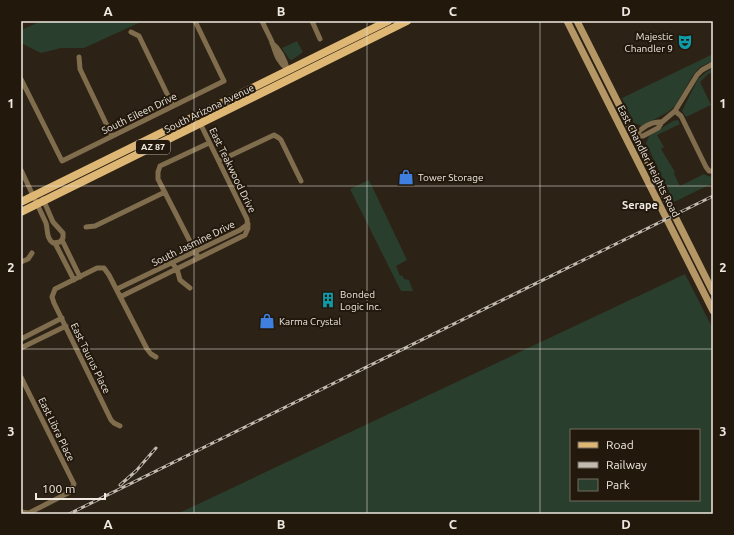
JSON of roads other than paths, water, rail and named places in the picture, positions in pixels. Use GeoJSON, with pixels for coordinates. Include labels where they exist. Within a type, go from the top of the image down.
{"type":"FeatureCollection","features":[{"type":"Feature","properties":{"kind":"main road","name":"South Arizona Avenue"},"geometry":{"type":"LineString","coordinates":[[21,202],[388,21]]}},
{"type":"Feature","properties":{"kind":"main road","name":"South Arizona Avenue"},"geometry":{"type":"LineString","coordinates":[[21,212],[407,21]]}},
{"type":"Feature","properties":{"kind":"main road","name":"East Chandler Heights Road"},"geometry":{"type":"LineString","coordinates":[[567,21],[713,311]]}},
{"type":"Feature","properties":{"kind":"main road","name":"East Chandler Heights Road"},"geometry":{"type":"LineString","coordinates":[[577,21],[713,292]]}},
{"type":"Feature","properties":{"kind":"main road"},"geometry":{"type":"LineString","coordinates":[[677,239],[684,235]]}},
{"type":"Feature","properties":{"kind":"street"},"geometry":{"type":"LineString","coordinates":[[195,22],[202,21]]}},
{"type":"Feature","properties":{"kind":"street"},"geometry":{"type":"LineString","coordinates":[[262,21],[272,43],[279,48],[286,62],[291,78]]}},
{"type":"Feature","properties":{"kind":"street"},"geometry":{"type":"LineString","coordinates":[[312,21],[320,39]]}},
{"type":"Feature","properties":{"kind":"street","name":"South Eileen Drive"},"geometry":{"type":"LineString","coordinates":[[21,79],[62,161],[224,81],[195,22]]}},
{"type":"Feature","properties":{"kind":"street"},"geometry":{"type":"LineString","coordinates":[[131,32],[139,36],[173,106]]}},
{"type":"Feature","properties":{"kind":"street"},"geometry":{"type":"LineString","coordinates":[[79,57],[80,69],[112,136]]}},
{"type":"Feature","properties":{"kind":"street"},"geometry":{"type":"LineString","coordinates":[[635,136],[640,129],[656,121],[662,122],[675,111],[697,75],[702,70],[713,64]]}},
{"type":"Feature","properties":{"kind":"street"},"geometry":{"type":"LineString","coordinates":[[675,111],[681,116],[706,167],[711,171]]}},
{"type":"Feature","properties":{"kind":"street","name":"East Teakwood Drive"},"geometry":{"type":"LineString","coordinates":[[200,123],[247,219],[248,224]]}},
{"type":"Feature","properties":{"kind":"street"},"geometry":{"type":"LineString","coordinates":[[218,161],[271,136],[277,136],[281,140],[301,181]]}},
{"type":"Feature","properties":{"kind":"street"},"geometry":{"type":"LineString","coordinates":[[197,255],[158,175],[160,166],[210,143]]}},
{"type":"Feature","properties":{"kind":"street"},"geometry":{"type":"LineString","coordinates":[[21,170],[53,222],[63,233],[62,240],[80,277]]}},
{"type":"Feature","properties":{"kind":"street"},"geometry":{"type":"LineString","coordinates":[[86,227],[95,226],[165,192]]}},
{"type":"Feature","properties":{"kind":"street"},"geometry":{"type":"LineString","coordinates":[[41,202],[49,231],[48,238],[51,242],[55,243],[74,280],[97,268],[104,268],[110,275],[147,349],[156,357]]}},
{"type":"Feature","properties":{"kind":"street","name":"South Jasmine Drive"},"geometry":{"type":"LineString","coordinates":[[117,289],[172,263],[197,255],[245,235],[248,224]]}},
{"type":"Feature","properties":{"kind":"street"},"geometry":{"type":"LineString","coordinates":[[55,243],[62,240]]}},
{"type":"Feature","properties":{"kind":"street"},"geometry":{"type":"LineString","coordinates":[[21,262],[28,259],[32,253]]}},
{"type":"Feature","properties":{"kind":"street","name":"South Jasmine Drive"},"geometry":{"type":"LineString","coordinates":[[120,297],[176,269],[197,255]]}},
{"type":"Feature","properties":{"kind":"street"},"geometry":{"type":"LineString","coordinates":[[172,263],[180,280],[190,288]]}},
{"type":"Feature","properties":{"kind":"street","name":"East Taurus Place"},"geometry":{"type":"LineString","coordinates":[[74,280],[55,289],[52,297],[111,420],[114,424],[120,426]]}},
{"type":"Feature","properties":{"kind":"street"},"geometry":{"type":"LineString","coordinates":[[21,339],[62,318]]}},
{"type":"Feature","properties":{"kind":"street"},"geometry":{"type":"LineString","coordinates":[[21,348],[66,326]]}},
{"type":"Feature","properties":{"kind":"street","name":"East Libra Place"},"geometry":{"type":"LineString","coordinates":[[21,377],[74,484],[70,492],[29,512],[22,512]]}},
{"type":"Feature","properties":{"kind":"railway"},"geometry":{"type":"LineString","coordinates":[[69,514],[713,196]]}},
{"type":"Feature","properties":{"kind":"railway"},"geometry":{"type":"LineString","coordinates":[[120,485],[136,471],[156,448]]}},
{"type":"Feature","properties":{"kind":"place","name":"Majestic Chandler 9"},"geometry":{"type":"Point","coordinates":[685,42]}},
{"type":"Feature","properties":{"kind":"place","name":"Tower Storage"},"geometry":{"type":"Point","coordinates":[406,177]}},
{"type":"Feature","properties":{"kind":"place","name":"Bonded Logic Inc."},"geometry":{"type":"Point","coordinates":[328,300]}},
{"type":"Feature","properties":{"kind":"place","name":"Karma Crystal"},"geometry":{"type":"Point","coordinates":[267,321]}},
{"type":"Feature","properties":{"kind":"district","name":"Serape"},"geometry":{"type":"Point","coordinates":[640,205]}}]}
